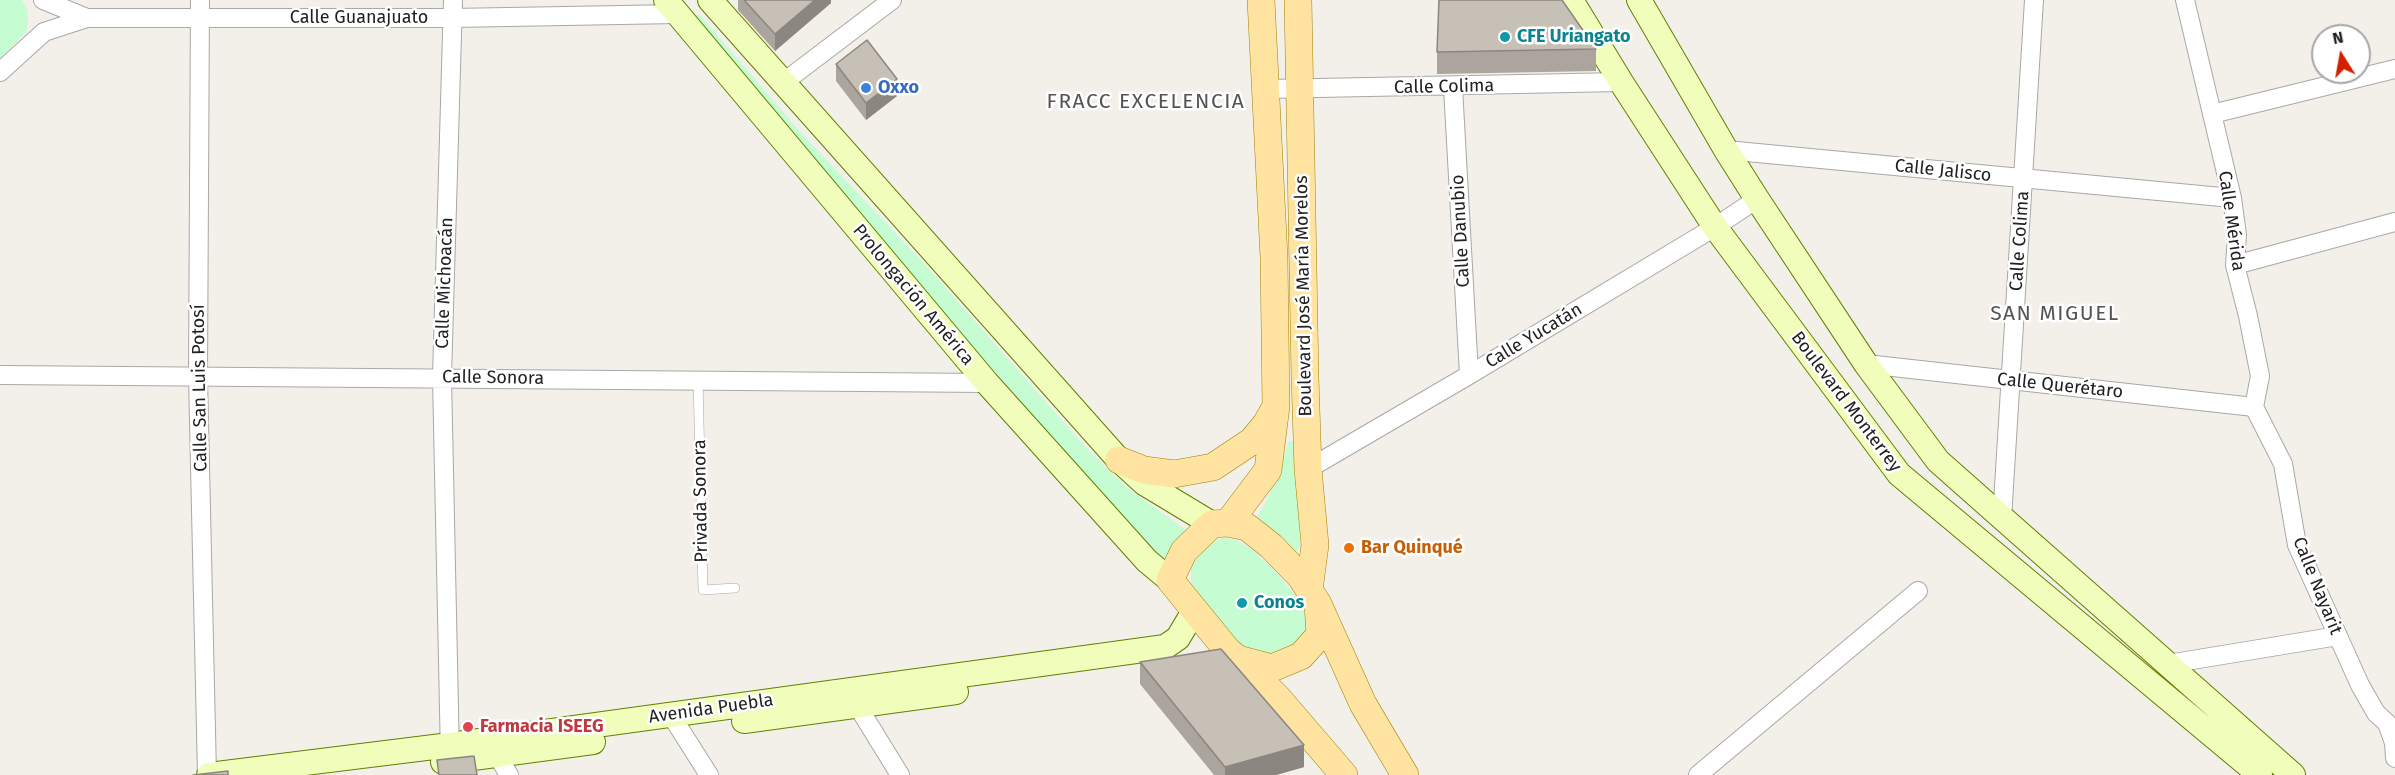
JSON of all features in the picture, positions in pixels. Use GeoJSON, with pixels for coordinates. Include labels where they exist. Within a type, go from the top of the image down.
{"type":"FeatureCollection","features":[{"type":"Feature","properties":{"kind":"main road","name":"Boulevard José María Morelos"},"geometry":{"type":"LineString","coordinates":[[1220,524],[1268,470],[1276,406],[1274,258],[1262,0]]}},
{"type":"Feature","properties":{"kind":"main road","name":"Boulevard José María Morelos"},"geometry":{"type":"LineString","coordinates":[[1298,0],[1308,469],[1316,545],[1314,597]]}},
{"type":"Feature","properties":{"kind":"main road"},"geometry":{"type":"LineString","coordinates":[[1119,460],[1144,470],[1174,474],[1213,467],[1252,441],[1266,424],[1276,406]]}},
{"type":"Feature","properties":{"kind":"main road"},"geometry":{"type":"LineString","coordinates":[[1344,775],[1277,697],[1233,655],[1170,580],[1184,552],[1220,524],[1247,527],[1271,546],[1301,577],[1314,597],[1362,704],[1405,775]]}},
{"type":"Feature","properties":{"kind":"main road"},"geometry":{"type":"LineString","coordinates":[[1233,655],[1272,668],[1301,656],[1320,635],[1314,597]]}},
{"type":"Feature","properties":{"kind":"street","name":"Calle Guanajuato"},"geometry":{"type":"LineString","coordinates":[[42,0],[87,18],[200,9],[672,7]]}},
{"type":"Feature","properties":{"kind":"street"},"geometry":{"type":"LineString","coordinates":[[42,0],[44,32]]}},
{"type":"Feature","properties":{"kind":"street"},"geometry":{"type":"LineString","coordinates":[[784,82],[892,0]]}},
{"type":"Feature","properties":{"kind":"street","name":"Boulevard Monterrey"},"geometry":{"type":"LineString","coordinates":[[1571,0],[1715,227],[1899,474],[2260,775]]}},
{"type":"Feature","properties":{"kind":"street"},"geometry":{"type":"LineString","coordinates":[[1638,0],[1757,199],[1866,364],[1938,460],[2294,775]]}},
{"type":"Feature","properties":{"kind":"street","name":"Calle Colima"},"geometry":{"type":"LineString","coordinates":[[2002,519],[2034,0]]}},
{"type":"Feature","properties":{"kind":"street","name":"Calle Mérida"},"geometry":{"type":"LineString","coordinates":[[2185,0],[2232,198],[2237,235],[2235,265],[2260,376],[2254,407]]}},
{"type":"Feature","properties":{"kind":"street"},"geometry":{"type":"LineString","coordinates":[[672,7],[702,12],[718,8],[1119,460],[1144,483],[1220,524]]}},
{"type":"Feature","properties":{"kind":"street","name":"Prolongación América"},"geometry":{"type":"LineString","coordinates":[[672,7],[987,383],[1148,561],[1170,580]]}},
{"type":"Feature","properties":{"kind":"street","name":"Calle San Luis Potosí"},"geometry":{"type":"LineString","coordinates":[[200,9],[198,377],[208,775]]}},
{"type":"Feature","properties":{"kind":"street","name":"Calle Michoacán"},"geometry":{"type":"LineString","coordinates":[[450,753],[442,377],[453,9]]}},
{"type":"Feature","properties":{"kind":"street"},"geometry":{"type":"LineString","coordinates":[[0,72],[44,32],[87,18]]}},
{"type":"Feature","properties":{"kind":"street"},"geometry":{"type":"LineString","coordinates":[[2212,114],[2395,69]]}},
{"type":"Feature","properties":{"kind":"street","name":"Calle Colima"},"geometry":{"type":"LineString","coordinates":[[1267,89],[1621,82]]}},
{"type":"Feature","properties":{"kind":"street","name":"Calle Danubio"},"geometry":{"type":"LineString","coordinates":[[1453,87],[1469,375]]}},
{"type":"Feature","properties":{"kind":"street","name":"Calle Jalisco"},"geometry":{"type":"LineString","coordinates":[[1726,150],[2232,198]]}},
{"type":"Feature","properties":{"kind":"street","name":"Calle Yucatán"},"geometry":{"type":"LineString","coordinates":[[1308,469],[1469,375],[1715,227],[1757,199]]}},
{"type":"Feature","properties":{"kind":"street"},"geometry":{"type":"LineString","coordinates":[[2235,265],[2395,222]]}},
{"type":"Feature","properties":{"kind":"street","name":"Calle Querétaro"},"geometry":{"type":"LineString","coordinates":[[1866,364],[2254,407]]}},
{"type":"Feature","properties":{"kind":"street","name":"Calle Sonora"},"geometry":{"type":"LineString","coordinates":[[0,375],[987,383]]}},
{"type":"Feature","properties":{"kind":"street","name":"Calle Nayarit"},"geometry":{"type":"LineString","coordinates":[[2254,407],[2283,464],[2297,545],[2360,685],[2376,713],[2387,723],[2394,743],[2395,758]]}},
{"type":"Feature","properties":{"kind":"street"},"geometry":{"type":"LineString","coordinates":[[1698,775],[1918,591]]}},
{"type":"Feature","properties":{"kind":"street","name":"Avenida Puebla"},"geometry":{"type":"LineString","coordinates":[[853,699],[1165,647],[1178,638],[1194,610]]}},
{"type":"Feature","properties":{"kind":"street"},"geometry":{"type":"LineString","coordinates":[[2168,664],[2338,636]]}},
{"type":"Feature","properties":{"kind":"street","name":"Avenida Puebla"},"geometry":{"type":"LineString","coordinates":[[208,775],[450,753],[498,757],[676,722],[1192,656],[1233,655]]}},
{"type":"Feature","properties":{"kind":"street"},"geometry":{"type":"LineString","coordinates":[[853,699],[900,775]]}},
{"type":"Feature","properties":{"kind":"street"},"geometry":{"type":"LineString","coordinates":[[2376,713],[2395,708]]}},
{"type":"Feature","properties":{"kind":"street"},"geometry":{"type":"LineString","coordinates":[[676,722],[709,775]]}},
{"type":"Feature","properties":{"kind":"street","name":"Avenida Puebla"},"geometry":{"type":"LineString","coordinates":[[337,775],[450,753]]}},
{"type":"Feature","properties":{"kind":"lane","name":"Privada Sonora"},"geometry":{"type":"LineString","coordinates":[[698,380],[703,590],[735,588]]}},
{"type":"Feature","properties":{"kind":"green space"},"geometry":{"type":"Polygon","coordinates":[[[0,0],[22,0],[27,9],[28,24],[26,32],[0,59],[0,0]]]}},
{"type":"Feature","properties":{"kind":"green space"},"geometry":{"type":"Polygon","coordinates":[[[700,15],[803,135],[929,269],[1089,451],[1127,488],[1190,533],[1163,564],[897,260],[692,16],[700,15]]]}},
{"type":"Feature","properties":{"kind":"green space"},"geometry":{"type":"Polygon","coordinates":[[[1289,441],[1295,441],[1300,546],[1295,554],[1256,518],[1266,502],[1289,441]]]}},
{"type":"Feature","properties":{"kind":"green space"},"geometry":{"type":"Polygon","coordinates":[[[1224,538],[1236,540],[1250,548],[1275,571],[1295,595],[1303,608],[1309,638],[1304,648],[1253,662],[1191,588],[1191,563],[1214,541],[1224,538]]]}},
{"type":"Feature","properties":{"kind":"building"},"geometry":{"type":"Polygon","coordinates":[[[744,0],[815,0],[775,34],[744,0]]]}},
{"type":"Feature","properties":{"kind":"building","name":"CFE Uriangato"},"geometry":{"type":"Polygon","coordinates":[[[1439,0],[1562,0],[1596,49],[1437,52],[1439,0]]]}},
{"type":"Feature","properties":{"kind":"building"},"geometry":{"type":"Polygon","coordinates":[[[867,40],[897,79],[866,103],[836,64],[867,40]]]}},
{"type":"Feature","properties":{"kind":"building"},"geometry":{"type":"Polygon","coordinates":[[[1221,649],[1304,745],[1225,767],[1140,662],[1221,649]]]}},
{"type":"Feature","properties":{"kind":"building"},"geometry":{"type":"Polygon","coordinates":[[[474,756],[477,775],[439,775],[437,760],[474,756]]]}},
{"type":"Feature","properties":{"kind":"building"},"geometry":{"type":"Polygon","coordinates":[[[228,771],[228,775],[193,775],[228,771]]]}},
{"type":"Feature","properties":{"kind":"place","name":"CFE Uriangato"},"geometry":{"type":"Point","coordinates":[1505,37]}},
{"type":"Feature","properties":{"kind":"place","name":"Oxxo"},"geometry":{"type":"Point","coordinates":[866,88]}},
{"type":"Feature","properties":{"kind":"place","name":"Bar Quinqué"},"geometry":{"type":"Point","coordinates":[1349,548]}},
{"type":"Feature","properties":{"kind":"place","name":"Conos"},"geometry":{"type":"Point","coordinates":[1242,603]}},
{"type":"Feature","properties":{"kind":"place","name":"Farmacia ISEEG"},"geometry":{"type":"Point","coordinates":[468,727]}},
{"type":"Feature","properties":{"kind":"district","name":"FRACC EXCELENCIA"},"geometry":{"type":"Point","coordinates":[1146,102]}},
{"type":"Feature","properties":{"kind":"district","name":"SAN MIGUEL"},"geometry":{"type":"Point","coordinates":[2055,314]}}]}
